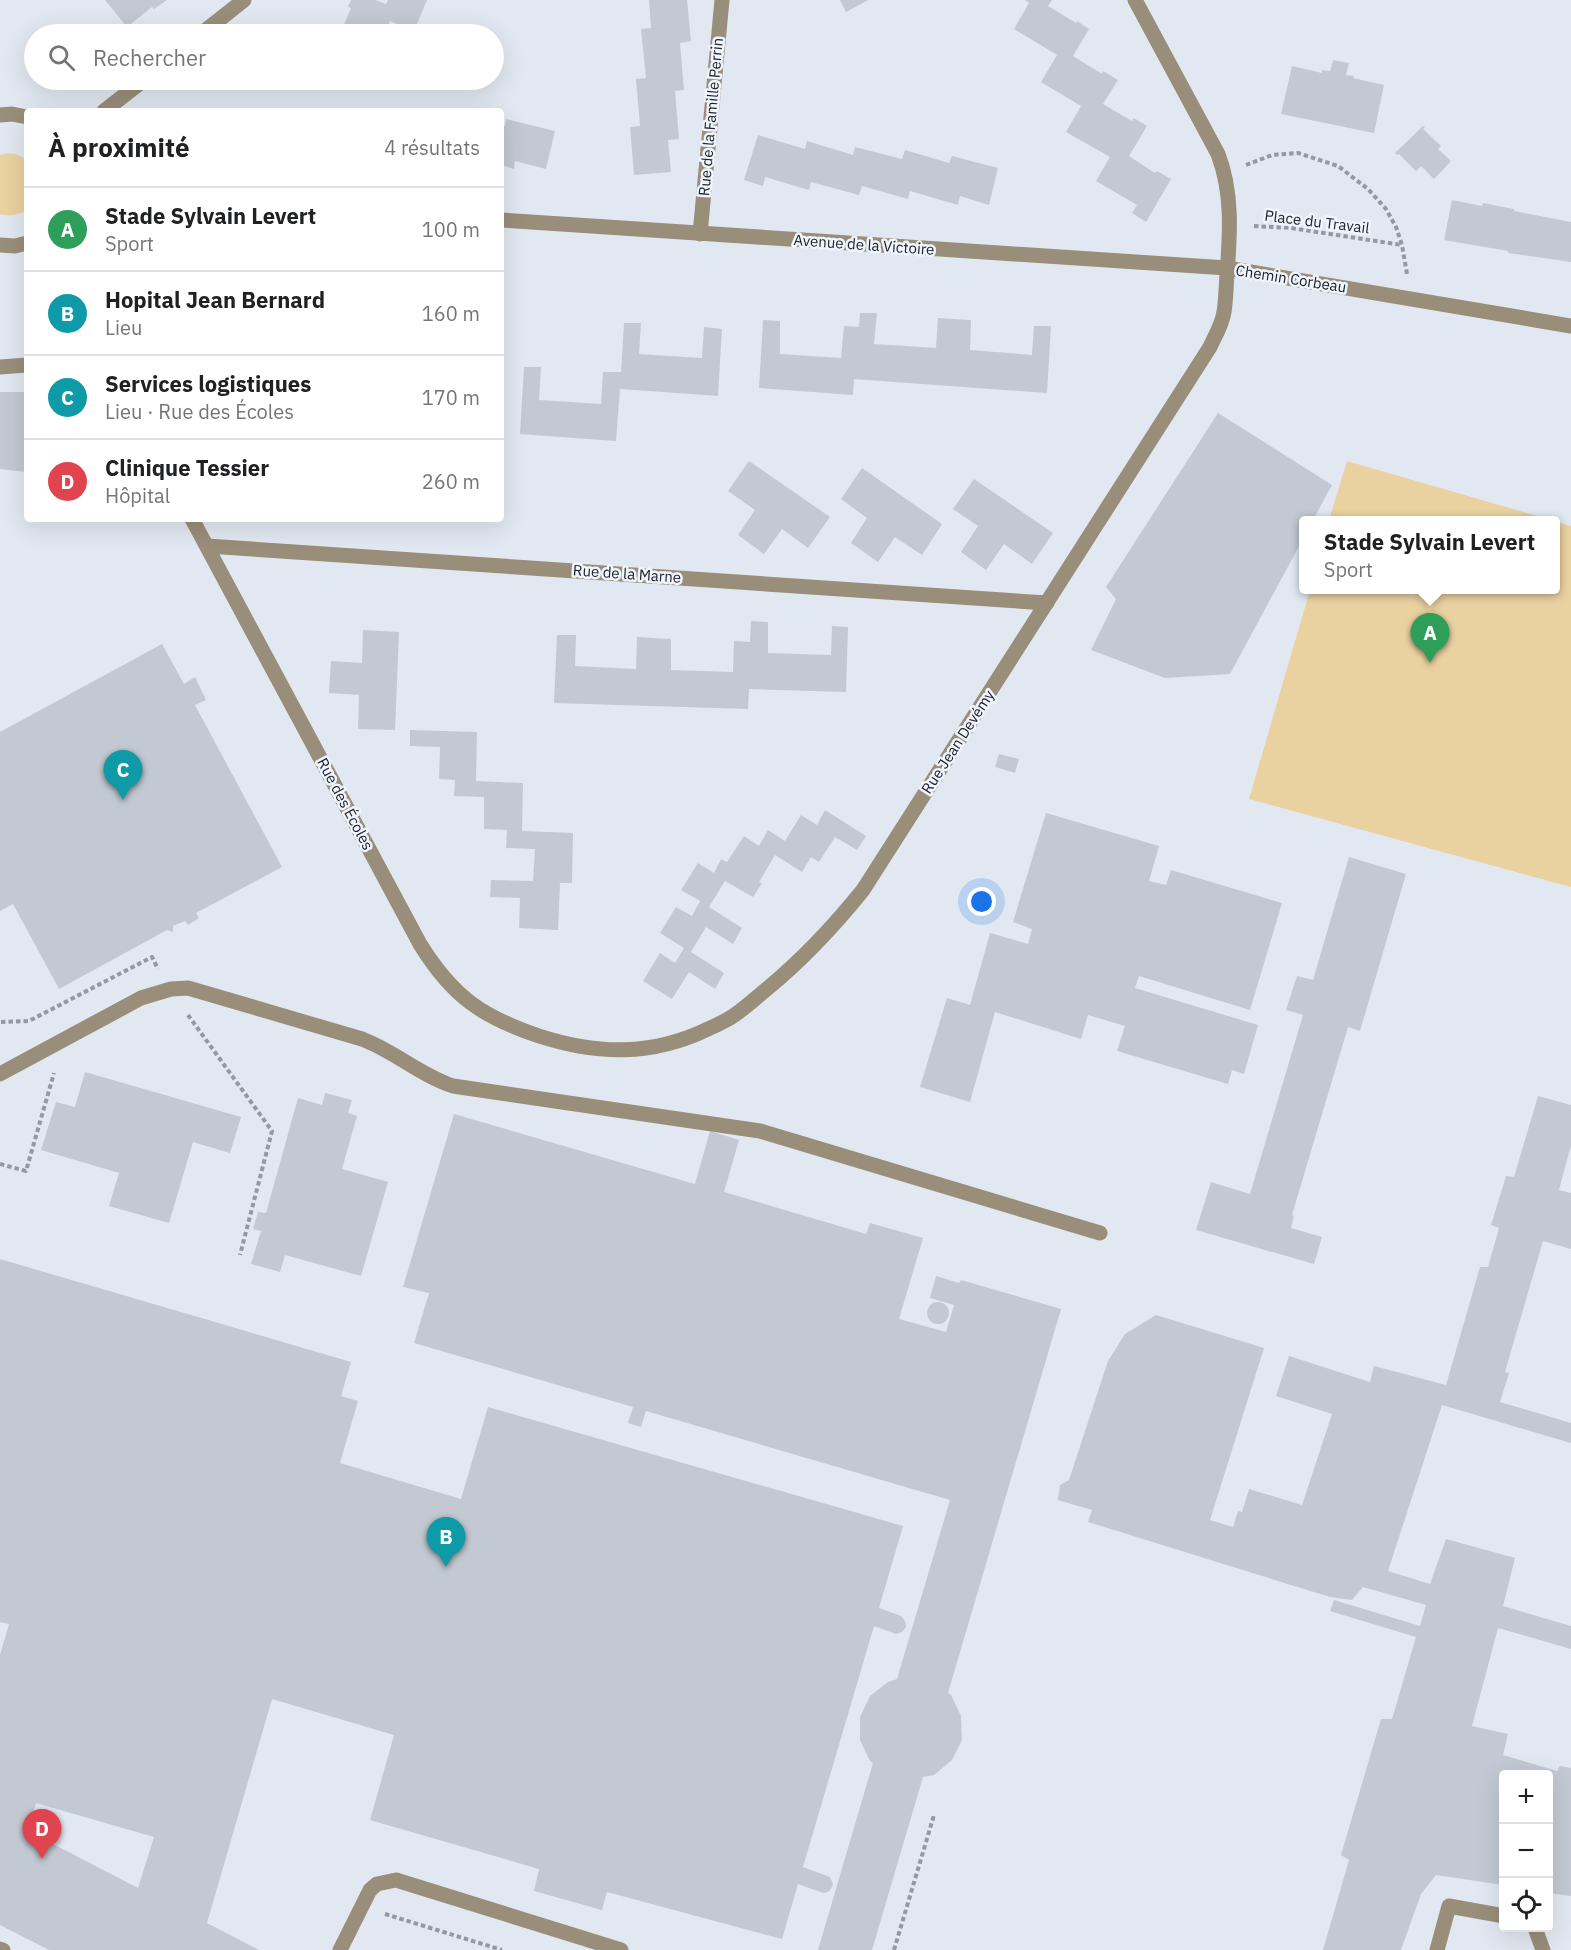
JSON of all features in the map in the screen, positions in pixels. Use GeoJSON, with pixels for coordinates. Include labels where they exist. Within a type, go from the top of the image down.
{"type":"FeatureCollection","features":[{"type":"Feature","properties":{"kind":"street"},"geometry":{"type":"LineString","coordinates":[[214,24],[244,0]]}},
{"type":"Feature","properties":{"kind":"street","name":"Rue de la Famille Perrin"},"geometry":{"type":"LineString","coordinates":[[700,234],[722,0]]}},
{"type":"Feature","properties":{"kind":"street","name":"Chemin Corbeau"},"geometry":{"type":"LineString","coordinates":[[1135,0],[1218,154],[1225,172],[1229,225],[1227,268],[1571,326]]}},
{"type":"Feature","properties":{"kind":"street"},"geometry":{"type":"LineString","coordinates":[[108,108],[131,90]]}},
{"type":"Feature","properties":{"kind":"street"},"geometry":{"type":"LineString","coordinates":[[0,115],[24,116]]}},
{"type":"Feature","properties":{"kind":"street","name":"Avenue de la Victoire"},"geometry":{"type":"LineString","coordinates":[[504,220],[1227,268]]}},
{"type":"Feature","properties":{"kind":"street"},"geometry":{"type":"LineString","coordinates":[[0,245],[24,244]]}},
{"type":"Feature","properties":{"kind":"street","name":"Rue Jean Devémy"},"geometry":{"type":"LineString","coordinates":[[548,1039],[599,1050],[652,1048],[676,1043],[735,1015],[783,976],[831,929],[863,890],[1210,347],[1224,313],[1227,268]]}},
{"type":"Feature","properties":{"kind":"street"},"geometry":{"type":"LineString","coordinates":[[0,366],[24,365]]}},
{"type":"Feature","properties":{"kind":"street","name":"Rue des Écoles"},"geometry":{"type":"LineString","coordinates":[[194,522],[432,963],[461,997],[479,1010],[548,1039]]}},
{"type":"Feature","properties":{"kind":"street","name":"Rue de la Marne"},"geometry":{"type":"LineString","coordinates":[[207,546],[1047,603]]}},
{"type":"Feature","properties":{"kind":"street"},"geometry":{"type":"LineString","coordinates":[[0,1074],[141,998],[171,989],[188,988],[381,1046],[437,1080],[453,1086],[760,1131],[1100,1233]]}},
{"type":"Feature","properties":{"kind":"street"},"geometry":{"type":"LineString","coordinates":[[340,1950],[370,1890],[377,1884],[396,1880],[621,1950]]}},
{"type":"Feature","properties":{"kind":"street"},"geometry":{"type":"LineString","coordinates":[[1437,1950],[1449,1906],[1499,1915]]}},
{"type":"Feature","properties":{"kind":"street"},"geometry":{"type":"LineString","coordinates":[[1537,1932],[1543,1950]]}},
{"type":"Feature","properties":{"kind":"path","name":"Place du Travail"},"geometry":{"type":"LineString","coordinates":[[1225,172],[1272,155],[1298,153],[1338,166],[1368,189],[1386,209],[1396,227],[1406,263],[1408,298]]}},
{"type":"Feature","properties":{"kind":"path","name":"Place du Travail"},"geometry":{"type":"LineString","coordinates":[[1229,225],[1291,228],[1402,245]]}},
{"type":"Feature","properties":{"kind":"path"},"geometry":{"type":"LineString","coordinates":[[1,1022],[29,1021],[152,957],[171,989],[272,1131],[240,1256]]}},
{"type":"Feature","properties":{"kind":"path"},"geometry":{"type":"LineString","coordinates":[[0,1164],[26,1171],[55,1074],[29,1021]]}},
{"type":"Feature","properties":{"kind":"path"},"geometry":{"type":"LineString","coordinates":[[894,1950],[934,1815]]}},
{"type":"Feature","properties":{"kind":"path"},"geometry":{"type":"LineString","coordinates":[[362,1907],[502,1950]]}},
{"type":"Feature","properties":{"kind":"shaded area"},"geometry":{"type":"Polygon","coordinates":[[[16,154],[24,158],[24,211],[17,214],[0,214],[0,155],[16,154]]]}},
{"type":"Feature","properties":{"kind":"shaded area"},"geometry":{"type":"Polygon","coordinates":[[[1347,461],[1537,516],[1330,516],[1347,461]]]}},
{"type":"Feature","properties":{"kind":"shaded area"},"geometry":{"type":"Polygon","coordinates":[[[1560,523],[1571,526],[1571,887],[1249,799],[1309,594],[1560,594],[1560,523]]]}},
{"type":"Feature","properties":{"kind":"building"},"geometry":{"type":"Polygon","coordinates":[[[105,0],[167,0],[154,9],[152,7],[131,24],[125,24],[105,0]]]}},
{"type":"Feature","properties":{"kind":"building"},"geometry":{"type":"Polygon","coordinates":[[[351,0],[375,0],[386,4],[388,0],[427,0],[417,24],[397,24],[390,21],[389,24],[344,24],[351,8],[348,7],[351,0]]]}},
{"type":"Feature","properties":{"kind":"building"},"geometry":{"type":"Polygon","coordinates":[[[649,0],[687,0],[691,41],[680,43],[684,90],[675,91],[679,139],[668,140],[671,172],[634,175],[630,127],[640,126],[636,79],[646,78],[641,29],[651,28],[649,0]]]}},
{"type":"Feature","properties":{"kind":"building"},"geometry":{"type":"Polygon","coordinates":[[[840,0],[868,0],[846,12],[840,0]]]}},
{"type":"Feature","properties":{"kind":"building"},"geometry":{"type":"Polygon","coordinates":[[[1025,0],[1052,0],[1048,6],[1089,29],[1073,56],[1102,74],[1103,71],[1118,80],[1103,104],[1132,121],[1134,118],[1147,126],[1129,156],[1155,173],[1157,171],[1171,179],[1146,222],[1132,213],[1137,205],[1096,181],[1110,157],[1066,132],[1081,106],[1041,82],[1057,55],[1014,29],[1029,3],[1025,0]]]}},
{"type":"Feature","properties":{"kind":"building"},"geometry":{"type":"Polygon","coordinates":[[[1333,60],[1349,63],[1346,75],[1384,85],[1374,133],[1281,114],[1292,66],[1322,73],[1322,70],[1330,71],[1333,60]]]}},
{"type":"Feature","properties":{"kind":"building"},"geometry":{"type":"Polygon","coordinates":[[[506,119],[555,131],[546,169],[515,161],[514,169],[504,166],[506,119]]]}},
{"type":"Feature","properties":{"kind":"building"},"geometry":{"type":"Polygon","coordinates":[[[1423,126],[1425,127],[1423,129],[1441,146],[1438,149],[1451,161],[1434,179],[1421,166],[1416,171],[1399,154],[1395,153],[1423,126]]]}},
{"type":"Feature","properties":{"kind":"building"},"geometry":{"type":"Polygon","coordinates":[[[758,135],[805,149],[807,141],[853,155],[855,147],[902,159],[905,150],[949,163],[952,156],[998,168],[989,205],[960,196],[958,205],[910,191],[908,199],[862,186],[859,195],[811,182],[809,190],[765,177],[763,186],[744,180],[758,135]]]}},
{"type":"Feature","properties":{"kind":"building"},"geometry":{"type":"Polygon","coordinates":[[[1452,200],[1482,206],[1483,203],[1571,222],[1571,262],[1508,253],[1508,251],[1444,240],[1452,200]]]}},
{"type":"Feature","properties":{"kind":"building"},"geometry":{"type":"Polygon","coordinates":[[[860,313],[877,313],[874,344],[936,348],[938,318],[971,320],[970,350],[1032,355],[1034,326],[1051,326],[1047,393],[854,379],[853,395],[759,388],[763,320],[780,321],[780,354],[841,358],[844,326],[859,327],[860,313]]]}},
{"type":"Feature","properties":{"kind":"building"},"geometry":{"type":"Polygon","coordinates":[[[624,323],[641,323],[639,354],[669,356],[702,358],[704,327],[722,329],[718,396],[620,389],[616,441],[520,434],[524,367],[541,367],[539,400],[601,404],[603,372],[621,372],[624,323]]]}},
{"type":"Feature","properties":{"kind":"building"},"geometry":{"type":"Polygon","coordinates":[[[0,392],[24,392],[24,472],[0,469],[0,392]]]}},
{"type":"Feature","properties":{"kind":"building"},"geometry":{"type":"Polygon","coordinates":[[[1218,413],[1332,485],[1315,516],[1299,516],[1299,546],[1230,674],[1165,678],[1091,650],[1116,599],[1106,587],[1218,413]]]}},
{"type":"Feature","properties":{"kind":"building"},"geometry":{"type":"Polygon","coordinates":[[[749,461],[830,517],[808,548],[782,529],[764,554],[738,535],[755,510],[728,491],[749,461]]]}},
{"type":"Feature","properties":{"kind":"building"},"geometry":{"type":"Polygon","coordinates":[[[862,468],[942,524],[922,555],[895,537],[878,562],[851,543],[867,518],[841,499],[862,468]]]}},
{"type":"Feature","properties":{"kind":"building"},"geometry":{"type":"Polygon","coordinates":[[[974,479],[1053,533],[1032,564],[1004,544],[986,570],[961,552],[978,526],[953,509],[974,479]]]}},
{"type":"Feature","properties":{"kind":"building"},"geometry":{"type":"Polygon","coordinates":[[[751,621],[768,622],[768,653],[831,655],[832,626],[848,627],[846,692],[749,689],[748,709],[554,703],[557,635],[576,635],[575,666],[636,669],[637,637],[671,639],[671,670],[733,672],[734,641],[750,642],[751,621]]]}},
{"type":"Feature","properties":{"kind":"building"},"geometry":{"type":"Polygon","coordinates":[[[363,630],[399,632],[395,730],[358,729],[359,695],[329,693],[331,661],[362,663],[363,630]]]}},
{"type":"Feature","properties":{"kind":"building"},"geometry":{"type":"Polygon","coordinates":[[[162,644],[184,684],[195,677],[206,700],[195,705],[282,867],[196,913],[199,918],[188,925],[185,921],[173,926],[173,932],[167,930],[59,989],[13,904],[0,911],[0,732],[162,644]]]}},
{"type":"Feature","properties":{"kind":"building"},"geometry":{"type":"Polygon","coordinates":[[[410,730],[477,732],[476,781],[523,783],[522,831],[573,833],[572,883],[560,883],[558,930],[519,928],[520,898],[490,897],[491,880],[533,881],[535,849],[506,848],[507,830],[484,829],[484,797],[454,796],[455,780],[439,779],[440,747],[410,746],[410,730]]]}},
{"type":"Feature","properties":{"kind":"building"},"geometry":{"type":"Polygon","coordinates":[[[999,754],[1019,759],[1015,773],[995,767],[999,754]]]}},
{"type":"Feature","properties":{"kind":"building"},"geometry":{"type":"Polygon","coordinates":[[[825,810],[866,836],[857,850],[835,837],[819,862],[811,857],[802,872],[775,855],[753,897],[725,881],[709,907],[742,928],[733,944],[706,927],[691,952],[724,973],[715,989],[689,972],[672,999],[643,981],[660,953],[675,963],[684,948],[660,933],[676,907],[692,916],[700,901],[681,890],[698,863],[714,873],[721,859],[727,862],[744,836],[759,846],[768,830],[785,841],[801,815],[817,825],[825,810]]]}},
{"type":"Feature","properties":{"kind":"building"},"geometry":{"type":"Polygon","coordinates":[[[1046,813],[1159,846],[1149,881],[1166,885],[1171,870],[1282,903],[1250,1010],[1139,976],[1135,988],[1258,1025],[1244,1074],[1232,1070],[1228,1084],[1117,1051],[1125,1026],[1088,1015],[1081,1039],[995,1012],[970,1102],[920,1087],[947,998],[970,1005],[990,933],[1028,944],[1032,929],[1013,922],[1046,813]]]}},
{"type":"Feature","properties":{"kind":"building"},"geometry":{"type":"Polygon","coordinates":[[[1349,857],[1406,874],[1360,1031],[1348,1027],[1292,1215],[1294,1216],[1291,1228],[1322,1237],[1314,1264],[1196,1230],[1211,1182],[1250,1194],[1303,1015],[1286,1010],[1297,976],[1313,980],[1349,857]]]}},
{"type":"Feature","properties":{"kind":"building"},"geometry":{"type":"Polygon","coordinates":[[[85,1072],[241,1117],[230,1153],[193,1142],[169,1223],[109,1206],[119,1173],[41,1150],[56,1102],[75,1107],[85,1072]]]}},
{"type":"Feature","properties":{"kind":"building"},"geometry":{"type":"Polygon","coordinates":[[[325,1093],[352,1100],[348,1113],[357,1116],[342,1169],[388,1182],[361,1276],[285,1255],[280,1272],[251,1264],[261,1231],[253,1229],[258,1212],[266,1213],[298,1098],[322,1105],[325,1093]]]}},
{"type":"Feature","properties":{"kind":"building"},"geometry":{"type":"Polygon","coordinates":[[[1538,1096],[1571,1105],[1571,1145],[1559,1190],[1571,1193],[1571,1249],[1543,1241],[1505,1372],[1509,1373],[1500,1402],[1571,1423],[1571,1443],[1442,1405],[1388,1571],[1430,1584],[1446,1539],[1515,1558],[1503,1606],[1571,1626],[1571,1649],[1498,1628],[1472,1726],[1508,1734],[1503,1755],[1557,1771],[1560,1766],[1571,1768],[1571,1896],[1553,1894],[1553,1770],[1499,1770],[1499,1884],[1436,1875],[1421,1894],[1401,1950],[1323,1950],[1349,1860],[1341,1855],[1381,1719],[1392,1719],[1416,1637],[1330,1611],[1334,1600],[1420,1626],[1426,1605],[1363,1587],[1352,1600],[1330,1597],[1088,1522],[1092,1510],[1058,1500],[1060,1485],[1069,1480],[1108,1361],[1125,1334],[1156,1315],[1264,1348],[1210,1520],[1233,1527],[1238,1511],[1242,1512],[1249,1489],[1302,1505],[1332,1414],[1276,1396],[1289,1356],[1370,1382],[1374,1366],[1446,1385],[1480,1267],[1488,1267],[1499,1228],[1491,1225],[1506,1176],[1514,1177],[1538,1096]]]}},
{"type":"Feature","properties":{"kind":"building"},"geometry":{"type":"Polygon","coordinates":[[[454,1114],[695,1184],[710,1131],[739,1140],[724,1192],[866,1234],[870,1223],[923,1238],[899,1319],[946,1332],[954,1305],[930,1298],[936,1276],[959,1283],[961,1280],[1061,1309],[948,1693],[961,1716],[962,1740],[952,1760],[934,1775],[923,1777],[872,1950],[818,1950],[873,1763],[860,1740],[860,1717],[870,1696],[888,1682],[897,1679],[950,1500],[646,1411],[641,1427],[628,1423],[633,1407],[414,1343],[429,1293],[403,1287],[454,1114]]]}},
{"type":"Feature","properties":{"kind":"building"},"geometry":{"type":"Polygon","coordinates":[[[0,1259],[351,1362],[341,1396],[358,1401],[340,1463],[461,1499],[488,1407],[903,1526],[879,1608],[901,1616],[906,1627],[902,1632],[896,1634],[874,1626],[803,1867],[830,1877],[833,1884],[828,1892],[823,1893],[798,1884],[782,1939],[607,1892],[602,1910],[534,1891],[539,1869],[370,1820],[394,1735],[272,1699],[207,1923],[259,1950],[49,1950],[0,1925],[0,1655],[9,1624],[0,1622],[0,1259]],[[36,1803],[28,1831],[138,1888],[154,1837],[36,1803]]]}},
{"type":"Feature","properties":{"kind":"building"},"geometry":{"type":"Polygon","coordinates":[[[938,1302],[946,1305],[949,1313],[946,1321],[938,1324],[930,1321],[927,1313],[930,1305],[938,1302]]]}},
{"type":"Feature","properties":{"kind":"place","name":"Stade Sylvain Levert"},"geometry":{"type":"Point","coordinates":[1430,663]}},
{"type":"Feature","properties":{"kind":"place","name":"Services logistiques"},"geometry":{"type":"Point","coordinates":[123,800]}},
{"type":"Feature","properties":{"kind":"place","name":"Hopital Jean Bernard"},"geometry":{"type":"Point","coordinates":[446,1567]}},
{"type":"Feature","properties":{"kind":"place","name":"Clinique Tessier"},"geometry":{"type":"Point","coordinates":[42,1859]}}]}
